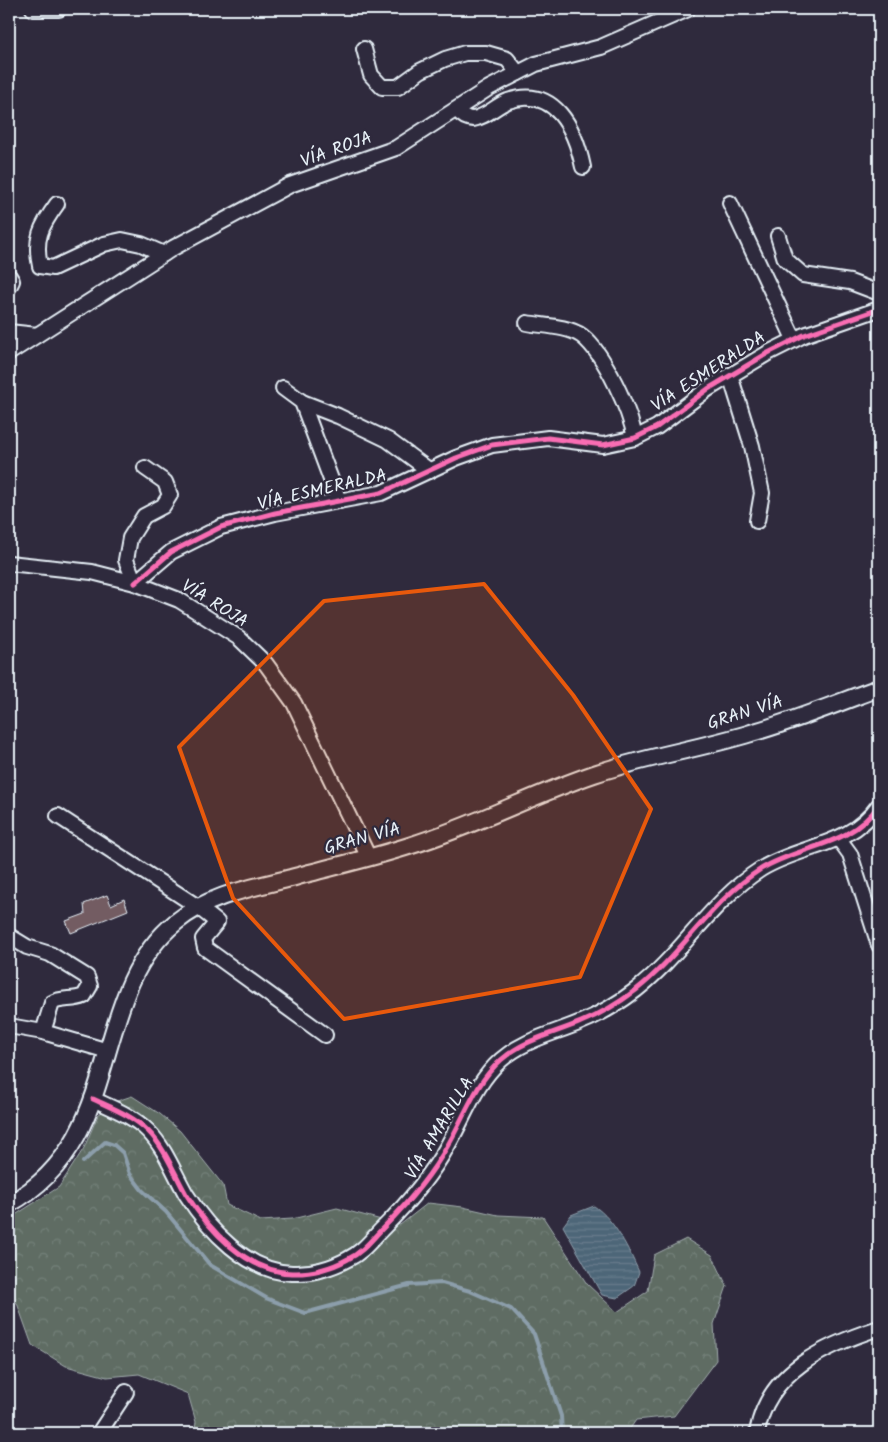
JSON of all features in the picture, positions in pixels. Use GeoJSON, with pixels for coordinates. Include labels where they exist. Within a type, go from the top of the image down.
{"type":"FeatureCollection","features":[{"type":"Feature","properties":{"kind":"main road","name":"GRAN VÍA"},"geometry":{"type":"LineString","coordinates":[[9,1204],[42,1181],[64,1157],[80,1131],[93,1099],[129,988],[143,960],[151,947],[172,924],[198,907],[235,892],[369,858],[467,825],[595,774],[660,755],[753,733],[879,688]]}},
{"type":"Feature","properties":{"kind":"street"},"geometry":{"type":"LineString","coordinates":[[33,9],[59,9]]}},
{"type":"Feature","properties":{"kind":"street","name":"VÍA ROJA"},"geometry":{"type":"LineString","coordinates":[[9,352],[164,254],[290,185],[396,148],[489,88],[536,64],[601,47],[688,9]]}},
{"type":"Feature","properties":{"kind":"street"},"geometry":{"type":"LineString","coordinates":[[364,49],[372,74],[382,87],[398,87],[437,63],[465,53],[486,53],[507,59],[518,73]]}},
{"type":"Feature","properties":{"kind":"street"},"geometry":{"type":"LineString","coordinates":[[457,110],[462,116],[472,119],[485,116],[507,102],[533,97],[548,104],[566,118],[578,142],[583,167]]}},
{"type":"Feature","properties":{"kind":"street"},"geometry":{"type":"LineString","coordinates":[[730,203],[794,339]]}},
{"type":"Feature","properties":{"kind":"street"},"geometry":{"type":"LineString","coordinates":[[57,204],[41,226],[37,253],[40,266],[53,268],[104,244],[122,240],[140,244],[164,254]]}},
{"type":"Feature","properties":{"kind":"street"},"geometry":{"type":"LineString","coordinates":[[778,236],[784,259],[804,276],[850,282],[879,293]]}},
{"type":"Feature","properties":{"kind":"street"},"geometry":{"type":"LineString","coordinates":[[9,276],[12,281],[9,287]]}},
{"type":"Feature","properties":{"kind":"street","name":"VÍA ESMERALDA"},"geometry":{"type":"LineString","coordinates":[[135,583],[171,552],[212,531],[275,513],[381,493],[474,451],[511,441],[548,438],[603,445],[635,438],[657,427],[730,375],[794,339],[879,309]]}},
{"type":"Feature","properties":{"kind":"street"},"geometry":{"type":"LineString","coordinates":[[527,323],[562,328],[582,336],[596,352],[615,385],[631,417],[635,438]]}},
{"type":"Feature","properties":{"kind":"street"},"geometry":{"type":"LineString","coordinates":[[9,332],[37,335]]}},
{"type":"Feature","properties":{"kind":"street"},"geometry":{"type":"LineString","coordinates":[[730,375],[752,446],[762,493],[757,521]]}},
{"type":"Feature","properties":{"kind":"street"},"geometry":{"type":"LineString","coordinates":[[283,388],[302,402],[338,416],[388,440],[430,471]]}},
{"type":"Feature","properties":{"kind":"street"},"geometry":{"type":"LineString","coordinates":[[302,402],[339,501]]}},
{"type":"Feature","properties":{"kind":"street"},"geometry":{"type":"LineString","coordinates":[[135,583],[126,560],[130,538],[144,516],[163,506],[170,495],[165,482],[145,468]]}},
{"type":"Feature","properties":{"kind":"street","name":"VÍA ROJA"},"geometry":{"type":"LineString","coordinates":[[9,563],[92,572],[135,583],[179,600],[220,624],[239,638],[266,664],[294,703],[369,858]]}},
{"type":"Feature","properties":{"kind":"street","name":"VÍA AMARILLA"},"geometry":{"type":"LineString","coordinates":[[93,1099],[132,1118],[148,1131],[161,1148],[187,1195],[200,1213],[215,1232],[234,1249],[253,1262],[291,1273],[328,1268],[348,1260],[364,1250],[412,1198],[448,1146],[481,1083],[500,1061],[534,1039],[583,1021],[635,990],[700,927],[723,900],[763,868],[791,854],[839,839],[860,826],[879,805]]}},
{"type":"Feature","properties":{"kind":"street"},"geometry":{"type":"LineString","coordinates":[[58,816],[198,907],[217,922],[203,939],[205,948],[325,1035]]}},
{"type":"Feature","properties":{"kind":"street"},"geometry":{"type":"LineString","coordinates":[[839,839],[850,854],[879,945]]}},
{"type":"Feature","properties":{"kind":"street"},"geometry":{"type":"LineString","coordinates":[[9,936],[27,947],[50,954],[87,977],[90,986],[84,996],[76,1000],[58,999],[52,1003],[44,1032]]}},
{"type":"Feature","properties":{"kind":"street"},"geometry":{"type":"LineString","coordinates":[[9,1026],[44,1032],[108,1051]]}},
{"type":"Feature","properties":{"kind":"street"},"geometry":{"type":"LineString","coordinates":[[757,1433],[762,1415],[772,1394],[796,1367],[817,1353],[879,1328]]}},
{"type":"Feature","properties":{"kind":"street"},"geometry":{"type":"LineString","coordinates":[[99,1433],[126,1392]]}},
{"type":"Feature","properties":{"kind":"highlighted area"},"geometry":{"type":"Polygon","coordinates":[[[484,584],[573,695],[651,809],[580,977],[344,1019],[233,898],[179,747],[324,601],[484,584]]]}},
{"type":"Feature","properties":{"kind":"green space"},"geometry":{"type":"Polygon","coordinates":[[[132,1096],[160,1114],[180,1131],[223,1185],[227,1205],[261,1221],[292,1219],[337,1208],[400,1225],[428,1203],[463,1207],[498,1215],[543,1217],[587,1284],[617,1312],[648,1291],[654,1255],[686,1239],[712,1255],[727,1286],[714,1324],[716,1360],[674,1416],[636,1420],[627,1433],[194,1433],[196,1422],[188,1394],[139,1374],[107,1377],[66,1366],[32,1345],[17,1303],[9,1294],[9,1219],[59,1187],[84,1148],[98,1115],[117,1101],[132,1096]]]}},
{"type":"Feature","properties":{"kind":"water"},"geometry":{"type":"Polygon","coordinates":[[[594,1206],[615,1227],[639,1272],[634,1286],[617,1298],[602,1295],[563,1226],[571,1215],[594,1206]]]}},
{"type":"Feature","properties":{"kind":"building"},"geometry":{"type":"Polygon","coordinates":[[[107,895],[111,905],[124,899],[128,910],[71,933],[66,921],[85,914],[84,904],[107,895]]]}},
{"type":"Feature","properties":{"kind":"waterway"},"geometry":{"type":"LineString","coordinates":[[83,1162],[105,1142],[114,1145],[123,1153],[130,1174],[142,1190],[166,1212],[210,1265],[268,1299],[305,1313],[409,1285],[442,1283],[470,1291],[511,1309],[534,1334],[561,1416],[562,1433]]}},
{"type":"Feature","properties":{"kind":"cycle path"},"geometry":{"type":"LineString","coordinates":[[135,583],[171,552],[221,527],[275,513],[381,493],[456,458],[492,445],[548,438],[603,445],[635,438],[657,427],[708,389],[768,353],[804,335],[879,309]]}},
{"type":"Feature","properties":{"kind":"cycle path"},"geometry":{"type":"LineString","coordinates":[[93,1099],[129,1117],[148,1131],[164,1153],[195,1207],[217,1234],[244,1257],[275,1271],[292,1273],[321,1270],[335,1265],[363,1249],[418,1189],[434,1168],[477,1089],[501,1060],[529,1042],[588,1019],[623,999],[653,976],[727,896],[743,882],[761,869],[777,861],[839,838],[854,830],[879,805]]}}]}
